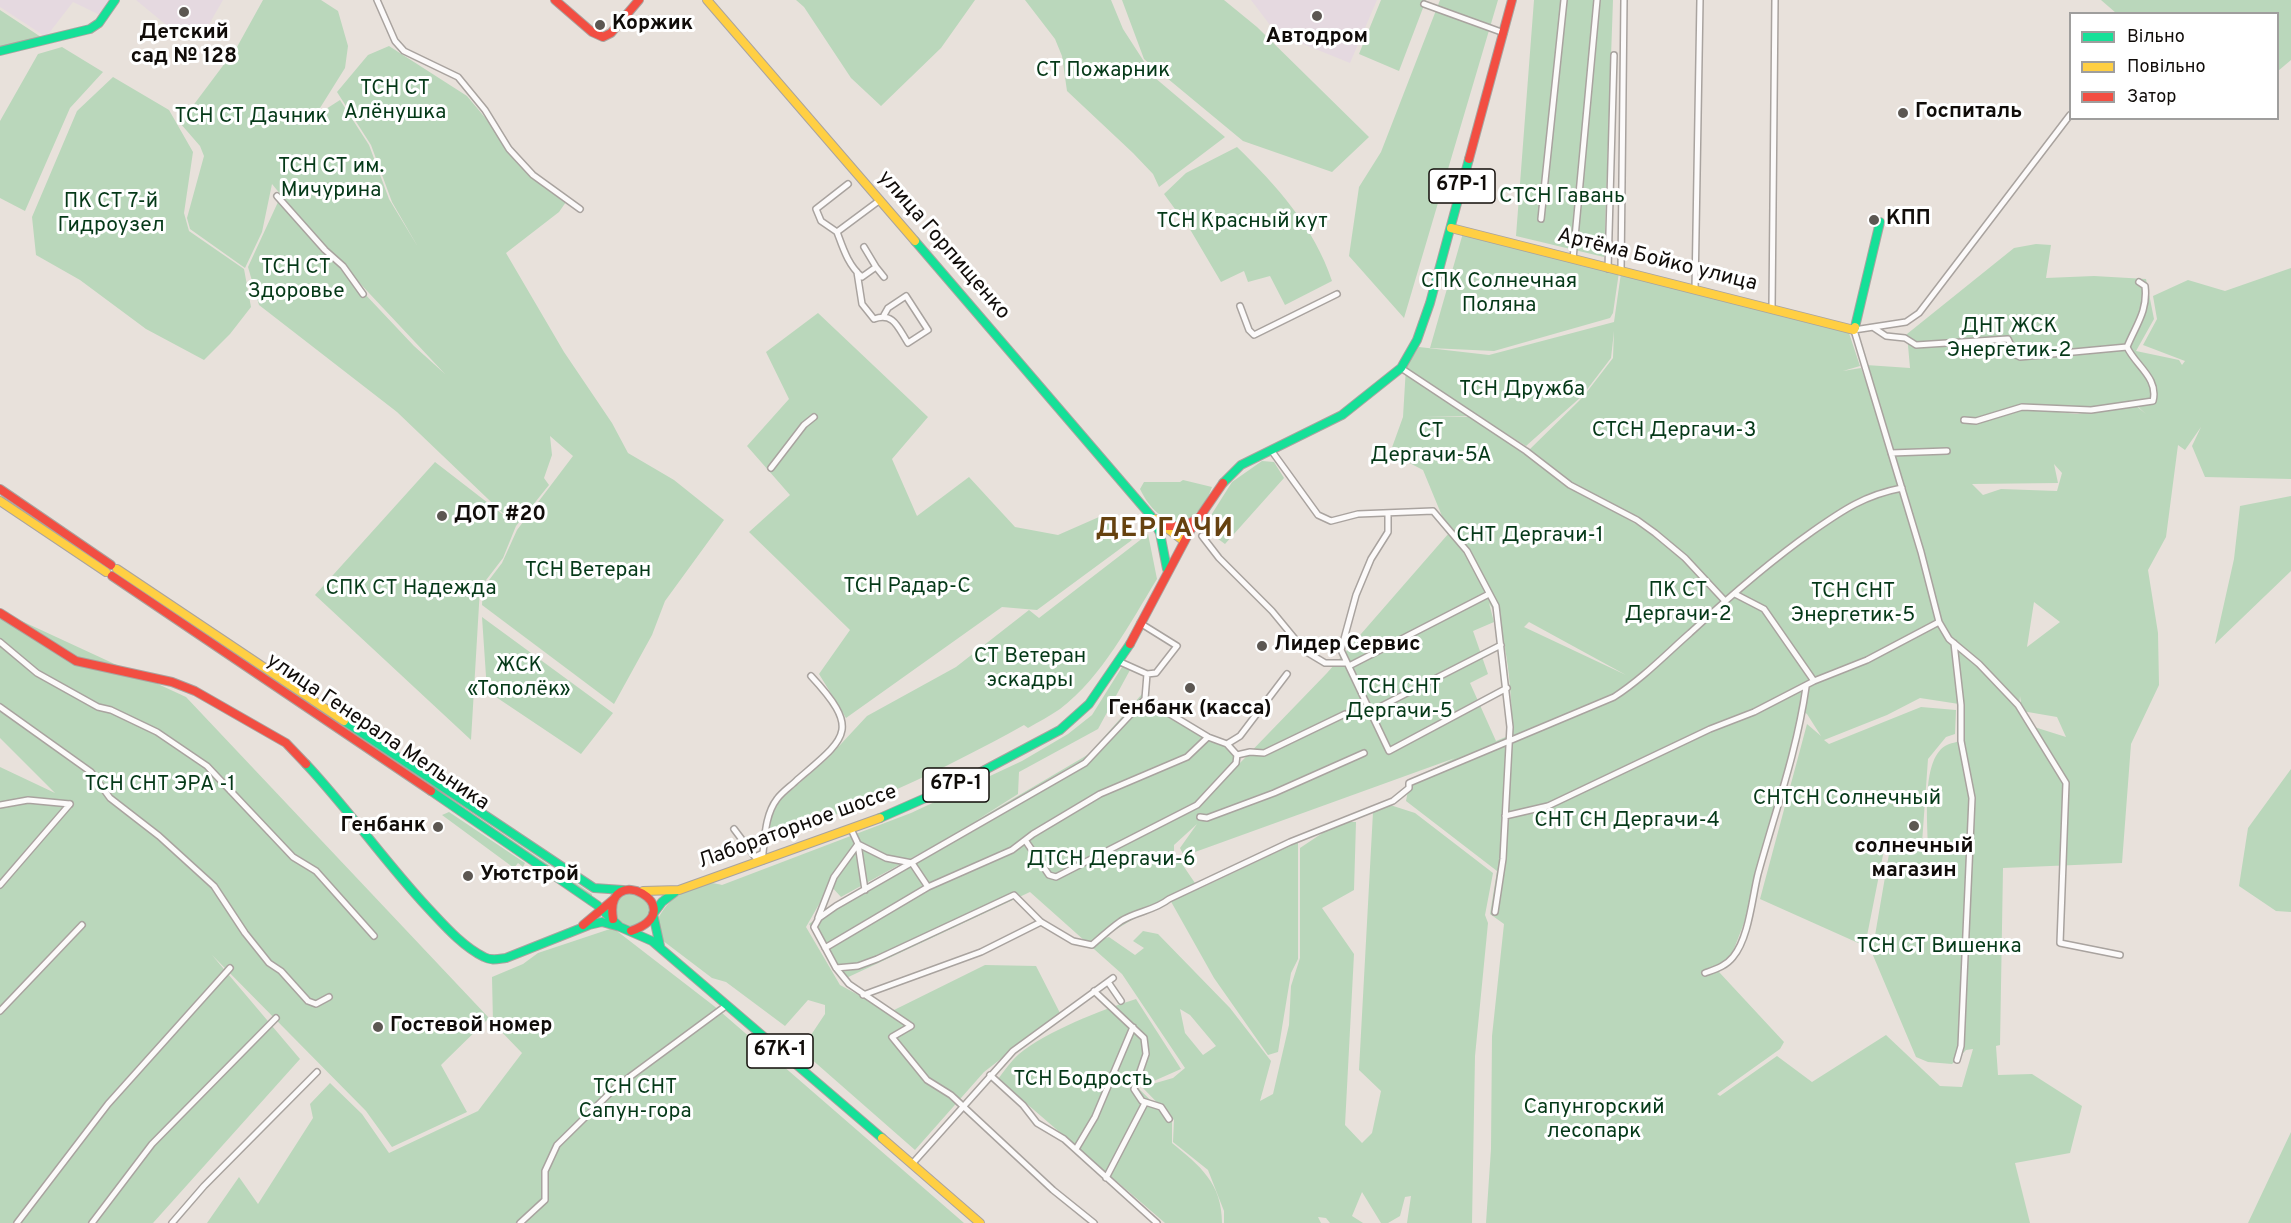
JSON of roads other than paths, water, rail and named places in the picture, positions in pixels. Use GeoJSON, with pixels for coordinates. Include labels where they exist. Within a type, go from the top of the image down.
{"type":"FeatureCollection","features":[{"type":"Feature","properties":{"kind":"main road"},"geometry":{"type":"LineString","coordinates":[[0,51],[90,29],[99,23],[115,0]]}},
{"type":"Feature","properties":{"kind":"main road"},"geometry":{"type":"LineString","coordinates":[[555,0],[592,32],[603,37],[611,33],[639,0]]}},
{"type":"Feature","properties":{"kind":"main road","name":"улица Горпищенко"},"geometry":{"type":"LineString","coordinates":[[707,0],[1151,516],[1160,532],[1167,569]]}},
{"type":"Feature","properties":{"kind":"main road","name":"Лабораторное шоссе"},"geometry":{"type":"LineString","coordinates":[[653,914],[662,902],[678,890],[763,857],[851,829],[931,797],[1049,737],[1078,716],[1099,691],[1118,661],[1180,549],[1181,538],[1201,515],[1228,476],[1241,465],[1342,415],[1401,368],[1417,340],[1451,228],[1512,0]]}},
{"type":"Feature","properties":{"kind":"main road"},"geometry":{"type":"LineString","coordinates":[[1854,330],[1880,222]]}},
{"type":"Feature","properties":{"kind":"main road","name":"Артёма Бойко улица"},"geometry":{"type":"LineString","coordinates":[[1451,228],[1854,330]]}},
{"type":"Feature","properties":{"kind":"main road","name":"улица Генерала Мельника"},"geometry":{"type":"LineString","coordinates":[[0,489],[111,571],[590,899],[613,919]]}},
{"type":"Feature","properties":{"kind":"main road","name":"улица Генерала Мельника"},"geometry":{"type":"LineString","coordinates":[[0,501],[111,571],[586,884],[600,890],[623,890]]}},
{"type":"Feature","properties":{"kind":"main road"},"geometry":{"type":"LineString","coordinates":[[1166,526],[1185,526],[1201,515]]}},
{"type":"Feature","properties":{"kind":"main road","name":"улица Горпищенко"},"geometry":{"type":"LineString","coordinates":[[1151,516],[1181,538]]}},
{"type":"Feature","properties":{"kind":"main road"},"geometry":{"type":"LineString","coordinates":[[1160,532],[1171,548],[1180,549]]}},
{"type":"Feature","properties":{"kind":"main road"},"geometry":{"type":"LineString","coordinates":[[1166,543],[1169,534],[1181,538]]}},
{"type":"Feature","properties":{"kind":"main road","name":"67К-1"},"geometry":{"type":"LineString","coordinates":[[0,613],[76,661],[172,682],[195,691],[259,725],[286,743],[315,771],[395,873],[464,943],[489,960],[519,953],[579,928],[602,922],[631,931],[660,947],[980,1223]]}},
{"type":"Feature","properties":{"kind":"main road"},"geometry":{"type":"LineString","coordinates":[[623,890],[634,888],[643,891],[653,903],[660,947]]}},
{"type":"Feature","properties":{"kind":"main road","name":"67К-1"},"geometry":{"type":"LineString","coordinates":[[579,928],[623,890]]}},
{"type":"Feature","properties":{"kind":"main road","name":"Лабораторное шоссе"},"geometry":{"type":"LineString","coordinates":[[643,891],[678,890]]}},
{"type":"Feature","properties":{"kind":"main road"},"geometry":{"type":"LineString","coordinates":[[586,921],[593,909],[590,899]]}},
{"type":"Feature","properties":{"kind":"main road"},"geometry":{"type":"LineString","coordinates":[[613,919],[610,911],[614,899]]}},
{"type":"Feature","properties":{"kind":"main road"},"geometry":{"type":"LineString","coordinates":[[631,931],[645,926],[653,914]]}},
{"type":"Feature","properties":{"kind":"main road","name":"67К-1"},"geometry":{"type":"LineString","coordinates":[[613,919],[620,927]]}},
{"type":"Feature","properties":{"kind":"street"},"geometry":{"type":"LineString","coordinates":[[378,0],[395,41],[404,51],[459,77],[470,88],[509,149],[533,175],[580,209]]}},
{"type":"Feature","properties":{"kind":"street"},"geometry":{"type":"LineString","coordinates":[[1541,219],[1564,0]]}},
{"type":"Feature","properties":{"kind":"street"},"geometry":{"type":"LineString","coordinates":[[1573,259],[1597,0]]}},
{"type":"Feature","properties":{"kind":"street"},"geometry":{"type":"LineString","coordinates":[[1621,271],[1624,0]]}},
{"type":"Feature","properties":{"kind":"street"},"geometry":{"type":"LineString","coordinates":[[1695,290],[1700,0]]}},
{"type":"Feature","properties":{"kind":"street"},"geometry":{"type":"LineString","coordinates":[[1772,308],[1775,0]]}},
{"type":"Feature","properties":{"kind":"street"},"geometry":{"type":"LineString","coordinates":[[1424,4],[1503,33]]}},
{"type":"Feature","properties":{"kind":"street"},"geometry":{"type":"LineString","coordinates":[[1608,268],[1614,55]]}},
{"type":"Feature","properties":{"kind":"street"},"geometry":{"type":"LineString","coordinates":[[2069,116],[1919,313],[1906,322],[1854,330],[1902,488],[1939,622],[1954,643],[1979,664],[2018,705],[2066,783],[2060,943],[2120,955]]}},
{"type":"Feature","properties":{"kind":"street"},"geometry":{"type":"LineString","coordinates":[[848,184],[816,209],[821,221],[837,232],[848,260],[862,277],[876,267]]}},
{"type":"Feature","properties":{"kind":"street"},"geometry":{"type":"LineString","coordinates":[[278,196],[325,250],[343,266],[363,294]]}},
{"type":"Feature","properties":{"kind":"street"},"geometry":{"type":"LineString","coordinates":[[837,232],[880,200]]}},
{"type":"Feature","properties":{"kind":"street"},"geometry":{"type":"LineString","coordinates":[[864,247],[884,277]]}},
{"type":"Feature","properties":{"kind":"street"},"geometry":{"type":"LineString","coordinates":[[857,272],[862,304],[874,319],[884,315],[888,308],[906,297],[928,330],[908,343],[891,318],[884,315]]}},
{"type":"Feature","properties":{"kind":"street"},"geometry":{"type":"LineString","coordinates":[[2127,347],[2143,317],[2147,301],[2145,286],[2139,282]]}},
{"type":"Feature","properties":{"kind":"street"},"geometry":{"type":"LineString","coordinates":[[1240,306],[1249,330],[1254,335],[1337,294]]}},
{"type":"Feature","properties":{"kind":"street"},"geometry":{"type":"LineString","coordinates":[[1875,328],[1886,336],[1905,338],[1916,345],[2008,339],[2016,355],[2020,357],[2127,347]]}},
{"type":"Feature","properties":{"kind":"street"},"geometry":{"type":"LineString","coordinates":[[1964,420],[1976,421],[2022,407],[2091,410],[2153,400],[2154,395],[2146,372],[2137,365],[2127,347]]}},
{"type":"Feature","properties":{"kind":"street"},"geometry":{"type":"LineString","coordinates":[[1401,368],[1526,451],[1570,484],[1637,520],[1684,558],[1725,601]]}},
{"type":"Feature","properties":{"kind":"street"},"geometry":{"type":"LineString","coordinates":[[771,468],[804,425],[814,417]]}},
{"type":"Feature","properties":{"kind":"street"},"geometry":{"type":"LineString","coordinates":[[1271,450],[1318,515],[1331,521],[1358,514],[1434,511],[1467,550],[1496,606],[1507,688],[1509,739],[1503,859],[1495,912]]}},
{"type":"Feature","properties":{"kind":"street"},"geometry":{"type":"LineString","coordinates":[[1891,453],[1947,451]]}},
{"type":"Feature","properties":{"kind":"street"},"geometry":{"type":"LineString","coordinates":[[836,968],[858,966],[1014,895],[1041,922],[1074,941],[1092,945],[1122,921],[1160,906],[1169,899],[1290,842],[1393,801],[1409,788],[1410,783],[1509,739],[1614,697],[1632,686],[1725,601],[1790,547],[1850,505],[1875,493],[1902,488]]}},
{"type":"Feature","properties":{"kind":"street"},"geometry":{"type":"LineString","coordinates":[[1388,513],[1388,532],[1371,559],[1356,595],[1341,650],[1389,751],[1507,688]]}},
{"type":"Feature","properties":{"kind":"street"},"geometry":{"type":"LineString","coordinates":[[1202,536],[1219,558],[1272,611],[1305,651],[1325,663],[1348,665],[1489,594]]}},
{"type":"Feature","properties":{"kind":"street"},"geometry":{"type":"LineString","coordinates":[[1735,594],[1764,609],[1814,681]]}},
{"type":"Feature","properties":{"kind":"street"},"geometry":{"type":"LineString","coordinates":[[1505,816],[1548,806],[1806,687],[1814,681],[1867,660],[1939,622]]}},
{"type":"Feature","properties":{"kind":"street"},"geometry":{"type":"LineString","coordinates":[[1118,661],[1147,674],[1160,672],[1177,646],[1139,623]]}},
{"type":"Feature","properties":{"kind":"street"},"geometry":{"type":"LineString","coordinates":[[0,642],[37,673],[98,707],[111,710],[157,732],[207,766],[293,856],[316,870],[375,936]]}},
{"type":"Feature","properties":{"kind":"street"},"geometry":{"type":"LineString","coordinates":[[1954,643],[1961,705],[1961,741],[1972,798],[1961,1046],[1957,1060]]}},
{"type":"Feature","properties":{"kind":"street"},"geometry":{"type":"LineString","coordinates":[[1370,712],[1501,645]]}},
{"type":"Feature","properties":{"kind":"street"},"geometry":{"type":"LineString","coordinates":[[817,922],[836,906],[1085,763],[1145,699],[1147,674]]}},
{"type":"Feature","properties":{"kind":"street"},"geometry":{"type":"LineString","coordinates":[[1227,744],[1240,736],[1287,674]]}},
{"type":"Feature","properties":{"kind":"street"},"geometry":{"type":"LineString","coordinates":[[734,829],[754,857],[763,857],[768,818],[778,797],[841,738],[844,721],[842,715],[811,676]]}},
{"type":"Feature","properties":{"kind":"street"},"geometry":{"type":"LineString","coordinates":[[1705,973],[1722,967],[1734,957],[1747,923],[1758,874],[1801,727],[1806,687]]}},
{"type":"Feature","properties":{"kind":"street"},"geometry":{"type":"LineString","coordinates":[[1145,699],[1208,737],[1227,744],[1238,755]]}},
{"type":"Feature","properties":{"kind":"street"},"geometry":{"type":"LineString","coordinates":[[0,707],[91,771],[110,798],[159,836],[214,886],[245,933],[269,963],[280,971],[308,1002],[316,1004],[329,997]]}},
{"type":"Feature","properties":{"kind":"street"},"geometry":{"type":"LineString","coordinates":[[1238,755],[1250,752],[1264,753],[1345,714]]}},
{"type":"Feature","properties":{"kind":"street"},"geometry":{"type":"LineString","coordinates":[[825,948],[928,887],[1012,850],[1100,794],[1187,757],[1208,737]]}},
{"type":"Feature","properties":{"kind":"street"},"geometry":{"type":"LineString","coordinates":[[1200,817],[1207,818],[1274,793],[1364,753]]}},
{"type":"Feature","properties":{"kind":"street"},"geometry":{"type":"LineString","coordinates":[[1025,840],[1049,875],[1056,877],[1197,805],[1236,763],[1238,755]]}},
{"type":"Feature","properties":{"kind":"street"},"geometry":{"type":"LineString","coordinates":[[0,805],[28,800],[70,804],[0,885]]}},
{"type":"Feature","properties":{"kind":"street"},"geometry":{"type":"LineString","coordinates":[[851,829],[858,844],[865,890]]}},
{"type":"Feature","properties":{"kind":"street"},"geometry":{"type":"LineString","coordinates":[[858,844],[886,858],[912,863],[928,887]]}},
{"type":"Feature","properties":{"kind":"street"},"geometry":{"type":"LineString","coordinates":[[858,844],[834,877],[814,927],[836,968],[849,984],[863,995],[888,1009],[911,1026],[892,1037],[927,1080],[951,1095],[1053,1190],[1094,1223]]}},
{"type":"Feature","properties":{"kind":"street"},"geometry":{"type":"LineString","coordinates":[[863,995],[981,952],[1041,922]]}},
{"type":"Feature","properties":{"kind":"street"},"geometry":{"type":"LineString","coordinates":[[0,1011],[82,924]]}},
{"type":"Feature","properties":{"kind":"street"},"geometry":{"type":"LineString","coordinates":[[17,1223],[108,1104],[230,968]]}},
{"type":"Feature","properties":{"kind":"street"},"geometry":{"type":"LineString","coordinates":[[912,1164],[990,1075],[1020,1045],[1110,980],[1121,1001]]}},
{"type":"Feature","properties":{"kind":"street"},"geometry":{"type":"LineString","coordinates":[[1094,991],[1133,1027],[1147,1044],[1146,1054],[1134,1086],[1138,1098],[1145,1103],[1161,1107],[1169,1119]]}},
{"type":"Feature","properties":{"kind":"street"},"geometry":{"type":"LineString","coordinates":[[520,1223],[545,1200],[545,1171],[557,1145],[616,1087],[727,1005]]}},
{"type":"Feature","properties":{"kind":"street"},"geometry":{"type":"LineString","coordinates":[[92,1223],[152,1144],[276,1018]]}},
{"type":"Feature","properties":{"kind":"street"},"geometry":{"type":"LineString","coordinates":[[1076,1149],[1095,1117],[1133,1027]]}},
{"type":"Feature","properties":{"kind":"street"},"geometry":{"type":"LineString","coordinates":[[172,1223],[204,1186],[317,1072]]}},
{"type":"Feature","properties":{"kind":"street"},"geometry":{"type":"LineString","coordinates":[[990,1075],[1023,1106],[1036,1123],[1052,1130],[1076,1149],[1156,1223]]}},
{"type":"Feature","properties":{"kind":"street"},"geometry":{"type":"LineString","coordinates":[[1106,1178],[1145,1103]]}},
{"type":"Feature","properties":{"kind":"place","name":"Детский сад № 128"},"geometry":{"type":"Point","coordinates":[184,12]}},
{"type":"Feature","properties":{"kind":"place","name":"Автодром"},"geometry":{"type":"Point","coordinates":[1317,16]}},
{"type":"Feature","properties":{"kind":"place","name":"Коржик"},"geometry":{"type":"Point","coordinates":[600,25]}},
{"type":"Feature","properties":{"kind":"place","name":"Госпиталь"},"geometry":{"type":"Point","coordinates":[1903,113]}},
{"type":"Feature","properties":{"kind":"place","name":"КПП"},"geometry":{"type":"Point","coordinates":[1874,220]}},
{"type":"Feature","properties":{"kind":"place","name":"ДОТ #20"},"geometry":{"type":"Point","coordinates":[442,516]}},
{"type":"Feature","properties":{"kind":"place","name":"Лидер Сервис"},"geometry":{"type":"Point","coordinates":[1262,646]}},
{"type":"Feature","properties":{"kind":"place","name":"Генбанк (касса)"},"geometry":{"type":"Point","coordinates":[1190,688]}},
{"type":"Feature","properties":{"kind":"place","name":"солнечный магазин"},"geometry":{"type":"Point","coordinates":[1914,826]}},
{"type":"Feature","properties":{"kind":"place","name":"Генбанк"},"geometry":{"type":"Point","coordinates":[438,827]}},
{"type":"Feature","properties":{"kind":"place","name":"Уютстрой"},"geometry":{"type":"Point","coordinates":[468,876]}},
{"type":"Feature","properties":{"kind":"place","name":"Гостевой номер"},"geometry":{"type":"Point","coordinates":[378,1027]}},
{"type":"Feature","properties":{"kind":"district","name":"ДЕРГАЧИ"},"geometry":{"type":"Point","coordinates":[1165,531]}},
{"type":"Feature","properties":{"kind":"park label","name":"СТ Пожарник"},"geometry":{"type":"Point","coordinates":[1103,72]}},
{"type":"Feature","properties":{"kind":"park label","name":"ТСН СТ Алёнушка"},"geometry":{"type":"Point","coordinates":[395,102]}},
{"type":"Feature","properties":{"kind":"park label","name":"ТСН СТ Дачник"},"geometry":{"type":"Point","coordinates":[251,118]}},
{"type":"Feature","properties":{"kind":"park label","name":"ТСН СТ им. Мичурина"},"geometry":{"type":"Point","coordinates":[331,180]}},
{"type":"Feature","properties":{"kind":"park label","name":"СТСН Гавань"},"geometry":{"type":"Point","coordinates":[1562,198]}},
{"type":"Feature","properties":{"kind":"park label","name":"ПК СТ 7-й Гидроузел"},"geometry":{"type":"Point","coordinates":[111,215]}},
{"type":"Feature","properties":{"kind":"park label","name":"ТСН Красный кут"},"geometry":{"type":"Point","coordinates":[1242,223]}},
{"type":"Feature","properties":{"kind":"park label","name":"ТСН СТ Здоровье"},"geometry":{"type":"Point","coordinates":[296,281]}},
{"type":"Feature","properties":{"kind":"park label","name":"СПК Солнечная Поляна"},"geometry":{"type":"Point","coordinates":[1499,295]}},
{"type":"Feature","properties":{"kind":"park label","name":"ДНТ ЖСК Энергетик-2"},"geometry":{"type":"Point","coordinates":[2009,340]}},
{"type":"Feature","properties":{"kind":"park label","name":"ТСН Дружба"},"geometry":{"type":"Point","coordinates":[1522,391]}},
{"type":"Feature","properties":{"kind":"park label","name":"СТСН Дергачи-3"},"geometry":{"type":"Point","coordinates":[1674,432]}},
{"type":"Feature","properties":{"kind":"park label","name":"СТ Дергачи-5А"},"geometry":{"type":"Point","coordinates":[1431,445]}},
{"type":"Feature","properties":{"kind":"park label","name":"СНТ Дергачи-1"},"geometry":{"type":"Point","coordinates":[1530,537]}},
{"type":"Feature","properties":{"kind":"park label","name":"ТСН Ветеран"},"geometry":{"type":"Point","coordinates":[588,572]}},
{"type":"Feature","properties":{"kind":"park label","name":"ТСН Радар-С"},"geometry":{"type":"Point","coordinates":[907,588]}},
{"type":"Feature","properties":{"kind":"park label","name":"СПК СТ Надежда"},"geometry":{"type":"Point","coordinates":[411,590]}},
{"type":"Feature","properties":{"kind":"park label","name":"ПК СТ Дергачи-2"},"geometry":{"type":"Point","coordinates":[1678,604]}},
{"type":"Feature","properties":{"kind":"park label","name":"ТСН СНТ Энергетик-5"},"geometry":{"type":"Point","coordinates":[1853,605]}},
{"type":"Feature","properties":{"kind":"park label","name":"СТ Ветеран эскадры"},"geometry":{"type":"Point","coordinates":[1030,670]}},
{"type":"Feature","properties":{"kind":"park label","name":"ЖСК «Тополёк»"},"geometry":{"type":"Point","coordinates":[519,679]}},
{"type":"Feature","properties":{"kind":"park label","name":"ТСН СНТ Дергачи-5"},"geometry":{"type":"Point","coordinates":[1399,701]}},
{"type":"Feature","properties":{"kind":"park label","name":"ТСН СНТ ЭРА -1"},"geometry":{"type":"Point","coordinates":[160,786]}},
{"type":"Feature","properties":{"kind":"park label","name":"СНТСН Солнечный"},"geometry":{"type":"Point","coordinates":[1847,800]}},
{"type":"Feature","properties":{"kind":"park label","name":"СНТ СН Дергачи-4"},"geometry":{"type":"Point","coordinates":[1627,822]}},
{"type":"Feature","properties":{"kind":"park label","name":"ДТСН Дергачи-6"},"geometry":{"type":"Point","coordinates":[1111,861]}},
{"type":"Feature","properties":{"kind":"park label","name":"ТСН СТ Вишенка"},"geometry":{"type":"Point","coordinates":[1939,948]}},
{"type":"Feature","properties":{"kind":"park label","name":"ТСН Бодрость"},"geometry":{"type":"Point","coordinates":[1083,1081]}},
{"type":"Feature","properties":{"kind":"park label","name":"ТСН СНТ Сапун-гора"},"geometry":{"type":"Point","coordinates":[635,1101]}},
{"type":"Feature","properties":{"kind":"park label","name":"Сапунгорский лесопарк"},"geometry":{"type":"Point","coordinates":[1594,1121]}}]}
